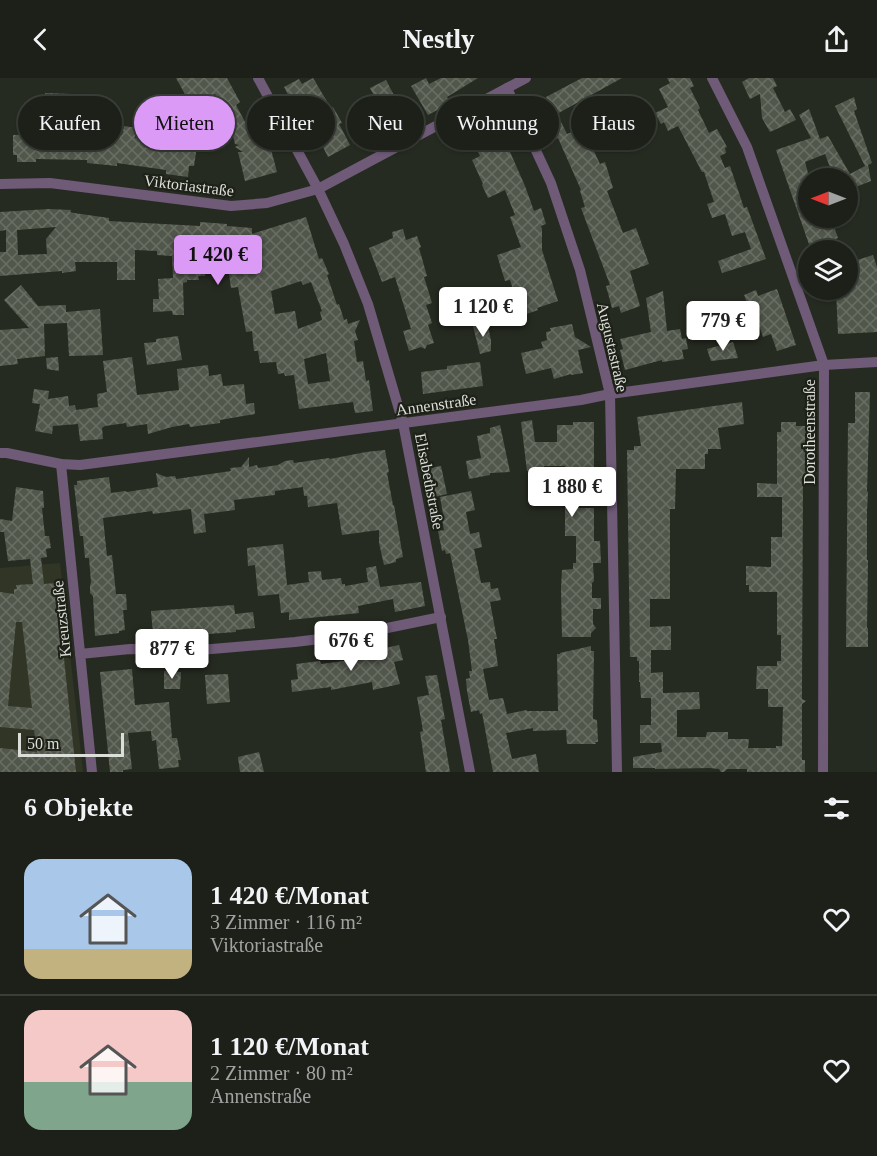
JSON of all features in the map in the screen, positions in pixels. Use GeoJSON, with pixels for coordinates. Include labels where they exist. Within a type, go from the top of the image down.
{"type":"FeatureCollection","features":[{"type":"Feature","properties":{"kind":"street","name":"Elisabethstraße"},"geometry":{"type":"LineString","coordinates":[[258,78],[318,189],[344,244],[368,304],[404,423],[470,772]]}},
{"type":"Feature","properties":{"kind":"street","name":"Viktoriastraße"},"geometry":{"type":"LineString","coordinates":[[0,184],[50,183],[231,206],[267,203],[318,189],[526,78]]}},
{"type":"Feature","properties":{"kind":"street","name":"Dorotheenstraße"},"geometry":{"type":"LineString","coordinates":[[712,78],[747,147],[824,365],[823,772]]}},
{"type":"Feature","properties":{"kind":"street","name":"Augustastraße"},"geometry":{"type":"LineString","coordinates":[[507,88],[551,183],[580,270],[610,394],[617,772]]}},
{"type":"Feature","properties":{"kind":"street","name":"Annenstraße"},"geometry":{"type":"LineString","coordinates":[[0,453],[61,464],[80,465],[581,400],[610,394],[824,365],[877,362]]}},
{"type":"Feature","properties":{"kind":"street","name":"Kreuzstraße"},"geometry":{"type":"LineString","coordinates":[[61,464],[92,772]]}},
{"type":"Feature","properties":{"kind":"street"},"geometry":{"type":"LineString","coordinates":[[80,654],[130,649],[200,650],[295,642],[353,635],[441,617]]}},
{"type":"Feature","properties":{"kind":"shaded area"},"geometry":{"type":"Polygon","coordinates":[[[60,563],[83,772],[0,772],[0,568],[60,563]]]}},
{"type":"Feature","properties":{"kind":"building"},"geometry":{"type":"Polygon","coordinates":[[[176,78],[227,78],[240,102],[236,105],[247,126],[247,150],[271,150],[277,172],[245,181],[238,152],[243,152],[235,147],[239,145],[235,144],[235,96],[216,96],[215,94],[186,96],[176,78]]]}},
{"type":"Feature","properties":{"kind":"building"},"geometry":{"type":"Polygon","coordinates":[[[313,78],[324,96],[289,96],[284,87],[299,79],[302,84],[313,78]]]}},
{"type":"Feature","properties":{"kind":"building"},"geometry":{"type":"Polygon","coordinates":[[[426,78],[429,84],[441,78],[478,78],[449,96],[436,96],[436,111],[428,115],[424,108],[424,96],[417,96],[411,86],[426,78]]]}},
{"type":"Feature","properties":{"kind":"building"},"geometry":{"type":"Polygon","coordinates":[[[582,78],[622,78],[589,96],[571,96],[571,106],[559,113],[559,96],[548,96],[582,78]]]}},
{"type":"Feature","properties":{"kind":"building"},"geometry":{"type":"Polygon","coordinates":[[[667,78],[690,78],[694,86],[690,88],[709,133],[717,129],[727,147],[725,148],[726,153],[720,156],[725,168],[730,166],[744,208],[747,207],[766,259],[722,273],[718,261],[751,249],[745,232],[732,236],[725,214],[712,218],[707,204],[714,202],[704,172],[678,126],[668,131],[664,122],[661,124],[656,115],[656,113],[668,107],[659,89],[670,83],[667,78]]]}},
{"type":"Feature","properties":{"kind":"building"},"geometry":{"type":"Polygon","coordinates":[[[749,78],[773,78],[777,86],[773,88],[785,112],[790,109],[796,120],[770,132],[762,118],[760,94],[750,99],[742,82],[749,78]]]}},
{"type":"Feature","properties":{"kind":"building"},"geometry":{"type":"Polygon","coordinates":[[[386,80],[394,96],[374,96],[370,88],[386,80]]]}},
{"type":"Feature","properties":{"kind":"building"},"geometry":{"type":"Polygon","coordinates":[[[45,93],[98,95],[98,96],[45,96],[45,93]]]}},
{"type":"Feature","properties":{"kind":"building"},"geometry":{"type":"Polygon","coordinates":[[[854,97],[857,109],[854,111],[872,163],[868,165],[871,181],[858,186],[858,170],[865,166],[835,106],[854,97]]]}},
{"type":"Feature","properties":{"kind":"building"},"geometry":{"type":"Polygon","coordinates":[[[809,109],[820,139],[828,136],[847,168],[830,168],[825,154],[805,162],[807,168],[798,168],[798,213],[776,150],[811,138],[799,115],[809,109]]]}},
{"type":"Feature","properties":{"kind":"building"},"geometry":{"type":"Polygon","coordinates":[[[335,111],[342,123],[339,124],[347,139],[347,147],[328,157],[324,150],[335,150],[335,111]]]}},
{"type":"Feature","properties":{"kind":"building"},"geometry":{"type":"Polygon","coordinates":[[[559,118],[567,134],[571,132],[571,150],[593,150],[600,164],[605,162],[613,188],[607,191],[623,233],[636,228],[649,264],[630,271],[640,306],[621,313],[619,306],[612,308],[606,286],[610,285],[581,208],[585,207],[581,190],[559,140],[559,118]]]}},
{"type":"Feature","properties":{"kind":"building"},"geometry":{"type":"Polygon","coordinates":[[[124,126],[134,128],[134,150],[196,150],[194,166],[189,166],[188,177],[166,174],[166,170],[117,163],[117,166],[87,163],[87,160],[36,159],[36,162],[17,162],[17,155],[13,155],[13,135],[18,135],[18,150],[122,150],[124,126]]]}},
{"type":"Feature","properties":{"kind":"building"},"geometry":{"type":"Polygon","coordinates":[[[477,150],[509,150],[534,211],[541,208],[546,224],[541,226],[542,250],[558,301],[521,316],[510,280],[505,281],[497,255],[521,247],[510,217],[515,215],[505,190],[488,198],[472,160],[480,156],[477,150]]]}},
{"type":"Feature","properties":{"kind":"building"},"geometry":{"type":"Polygon","coordinates":[[[71,210],[70,212],[74,213],[109,218],[109,221],[200,226],[200,222],[227,224],[227,226],[252,228],[252,234],[306,217],[319,259],[322,258],[329,274],[327,275],[344,320],[347,319],[348,324],[360,320],[355,331],[358,340],[354,341],[357,362],[363,361],[366,381],[369,380],[373,411],[355,413],[353,402],[299,409],[294,375],[278,374],[276,362],[260,363],[258,351],[254,351],[252,331],[246,332],[238,287],[231,288],[228,267],[206,266],[205,276],[198,276],[199,280],[187,280],[183,283],[184,315],[173,315],[172,311],[153,312],[153,299],[159,299],[158,279],[173,278],[172,256],[157,255],[157,251],[135,250],[135,280],[117,280],[117,262],[75,262],[76,271],[0,276],[0,252],[6,252],[6,230],[0,231],[0,212],[71,210]],[[56,227],[17,230],[18,255],[47,254],[46,239],[56,227]],[[301,281],[271,291],[275,314],[295,311],[298,329],[322,320],[320,312],[322,311],[311,282],[303,285],[301,281]],[[326,353],[304,359],[308,384],[330,381],[326,353]]]}},
{"type":"Feature","properties":{"kind":"building"},"geometry":{"type":"Polygon","coordinates":[[[803,228],[834,228],[838,238],[833,240],[808,240],[803,228]]]}},
{"type":"Feature","properties":{"kind":"building"},"geometry":{"type":"Polygon","coordinates":[[[403,229],[406,240],[417,236],[421,247],[419,248],[427,276],[424,277],[432,303],[426,305],[432,323],[428,325],[434,343],[427,345],[425,349],[421,347],[409,351],[403,331],[411,329],[395,277],[382,282],[369,248],[393,238],[392,232],[403,229]]]}},
{"type":"Feature","properties":{"kind":"building"},"geometry":{"type":"Polygon","coordinates":[[[873,255],[877,267],[877,332],[838,334],[836,300],[858,300],[858,260],[873,255]]]}},
{"type":"Feature","properties":{"kind":"building"},"geometry":{"type":"Polygon","coordinates":[[[21,285],[38,306],[66,305],[66,312],[100,309],[103,355],[69,356],[67,323],[44,324],[45,356],[17,359],[18,364],[0,366],[0,330],[29,328],[4,300],[21,285]]]}},
{"type":"Feature","properties":{"kind":"building"},"geometry":{"type":"Polygon","coordinates":[[[777,289],[796,345],[777,351],[771,334],[763,337],[744,295],[756,290],[758,296],[777,289]]]}},
{"type":"Feature","properties":{"kind":"building"},"geometry":{"type":"Polygon","coordinates":[[[663,291],[667,331],[680,329],[682,339],[686,338],[688,349],[682,350],[684,359],[662,362],[662,360],[625,370],[620,339],[651,332],[646,298],[663,291]]]}},
{"type":"Feature","properties":{"kind":"building"},"geometry":{"type":"Polygon","coordinates":[[[487,322],[491,351],[480,354],[473,326],[487,322]]]}},
{"type":"Feature","properties":{"kind":"building"},"geometry":{"type":"Polygon","coordinates":[[[572,324],[575,337],[591,347],[578,350],[583,373],[554,379],[551,368],[526,374],[521,353],[543,348],[541,342],[547,340],[546,332],[551,331],[550,328],[572,324]]]}},
{"type":"Feature","properties":{"kind":"building"},"geometry":{"type":"Polygon","coordinates":[[[178,336],[182,360],[147,365],[144,343],[178,336]]]}},
{"type":"Feature","properties":{"kind":"building"},"geometry":{"type":"Polygon","coordinates":[[[733,342],[738,358],[711,361],[707,349],[733,342]]]}},
{"type":"Feature","properties":{"kind":"building"},"geometry":{"type":"Polygon","coordinates":[[[58,357],[59,371],[47,369],[46,358],[58,357]]]}},
{"type":"Feature","properties":{"kind":"building"},"geometry":{"type":"Polygon","coordinates":[[[132,357],[137,395],[179,390],[177,369],[208,365],[209,376],[221,374],[223,386],[244,384],[246,404],[254,403],[255,414],[220,420],[220,423],[172,427],[148,434],[147,424],[127,427],[126,423],[105,426],[102,428],[103,439],[80,441],[78,424],[53,426],[52,434],[35,431],[40,404],[32,403],[34,389],[49,391],[48,399],[68,396],[69,406],[75,405],[76,410],[98,407],[97,394],[107,392],[103,361],[132,357]]]}},
{"type":"Feature","properties":{"kind":"building"},"geometry":{"type":"Polygon","coordinates":[[[480,362],[483,386],[423,394],[421,372],[480,362]]]}},
{"type":"Feature","properties":{"kind":"building"},"geometry":{"type":"Polygon","coordinates":[[[855,392],[870,392],[867,491],[868,647],[846,647],[848,423],[855,423],[855,392]]]}},
{"type":"Feature","properties":{"kind":"building"},"geometry":{"type":"Polygon","coordinates":[[[742,402],[744,424],[718,428],[721,449],[708,449],[708,454],[705,454],[705,469],[676,469],[675,509],[670,509],[670,599],[650,599],[650,627],[671,626],[671,650],[651,650],[651,673],[663,672],[663,693],[699,692],[700,709],[677,710],[677,737],[706,737],[707,732],[728,732],[728,739],[749,739],[748,748],[782,746],[783,707],[768,707],[768,689],[756,689],[757,666],[777,666],[777,661],[781,661],[781,635],[777,635],[777,592],[749,592],[749,585],[746,585],[746,566],[771,567],[771,537],[782,537],[782,497],[757,497],[757,483],[777,484],[777,432],[781,432],[781,422],[796,422],[796,426],[813,426],[805,434],[806,479],[803,479],[802,699],[806,701],[802,704],[802,760],[805,760],[805,772],[747,772],[747,769],[727,769],[721,772],[719,769],[710,768],[633,768],[633,757],[662,752],[661,743],[640,743],[640,725],[651,725],[651,698],[641,698],[639,661],[637,657],[630,657],[627,450],[634,450],[634,446],[641,446],[637,417],[742,402]]]}},
{"type":"Feature","properties":{"kind":"building"},"geometry":{"type":"Polygon","coordinates":[[[532,420],[535,442],[557,442],[557,425],[594,422],[594,484],[576,484],[576,508],[594,508],[594,541],[600,541],[601,563],[593,563],[592,598],[601,598],[601,609],[593,609],[593,624],[596,628],[591,633],[591,637],[562,637],[562,570],[573,569],[573,563],[576,563],[576,536],[565,536],[565,466],[544,466],[542,470],[527,471],[521,422],[532,420]]]}},
{"type":"Feature","properties":{"kind":"building"},"geometry":{"type":"Polygon","coordinates":[[[500,425],[510,472],[490,473],[490,475],[469,479],[466,461],[481,458],[477,436],[490,433],[490,428],[500,425]]]}},
{"type":"Feature","properties":{"kind":"building"},"geometry":{"type":"Polygon","coordinates":[[[385,450],[389,472],[387,473],[403,557],[396,559],[396,562],[384,565],[379,543],[379,530],[342,535],[337,503],[308,507],[303,487],[275,491],[275,495],[234,500],[235,510],[204,514],[206,532],[194,534],[191,509],[153,514],[152,511],[103,518],[107,556],[112,555],[116,594],[126,594],[127,610],[123,610],[125,630],[95,636],[89,558],[85,558],[83,536],[80,536],[74,485],[77,485],[77,481],[109,477],[111,493],[127,492],[158,487],[156,473],[166,477],[175,476],[176,479],[231,471],[230,468],[241,467],[249,457],[249,467],[257,465],[258,468],[278,465],[285,461],[293,460],[294,463],[385,450]]]}},
{"type":"Feature","properties":{"kind":"building"},"geometry":{"type":"Polygon","coordinates":[[[441,466],[447,494],[434,497],[430,468],[441,466]]]}},
{"type":"Feature","properties":{"kind":"building"},"geometry":{"type":"Polygon","coordinates":[[[16,487],[43,491],[45,536],[49,536],[51,548],[46,549],[47,557],[41,558],[44,584],[56,583],[76,772],[0,772],[0,748],[37,752],[34,730],[0,727],[0,592],[14,594],[14,589],[17,589],[16,585],[33,584],[30,559],[8,561],[4,532],[0,532],[0,519],[12,521],[16,487]],[[16,622],[8,706],[32,708],[22,622],[16,622]]]}},
{"type":"Feature","properties":{"kind":"building"},"geometry":{"type":"Polygon","coordinates":[[[471,491],[475,510],[466,512],[470,534],[479,532],[482,547],[474,549],[481,583],[490,582],[491,589],[498,588],[501,600],[490,602],[497,639],[494,639],[498,666],[483,669],[489,700],[503,698],[507,714],[527,710],[558,711],[557,654],[591,646],[591,651],[594,651],[593,719],[597,720],[598,742],[595,742],[596,744],[567,744],[566,730],[533,731],[533,728],[506,733],[512,759],[536,754],[539,772],[493,772],[482,713],[480,714],[479,710],[471,712],[466,679],[470,678],[469,671],[472,671],[468,640],[450,553],[446,554],[445,550],[442,551],[438,531],[444,530],[440,497],[471,491]]]}},
{"type":"Feature","properties":{"kind":"building"},"geometry":{"type":"Polygon","coordinates":[[[283,544],[287,585],[309,582],[308,572],[321,571],[322,580],[341,578],[345,586],[368,582],[366,568],[376,566],[380,587],[421,582],[425,606],[395,612],[393,599],[358,606],[359,613],[289,620],[289,612],[281,613],[279,594],[258,596],[255,565],[248,566],[247,548],[283,544]]]}},
{"type":"Feature","properties":{"kind":"building"},"geometry":{"type":"Polygon","coordinates":[[[234,605],[235,614],[253,612],[255,628],[236,630],[236,632],[167,637],[166,635],[160,636],[160,632],[153,633],[151,611],[234,605]]]}},
{"type":"Feature","properties":{"kind":"building"},"geometry":{"type":"Polygon","coordinates":[[[399,645],[403,660],[394,662],[400,684],[373,690],[372,682],[331,690],[331,687],[292,692],[291,680],[298,679],[296,664],[320,661],[321,664],[358,659],[357,654],[399,645]]]}},
{"type":"Feature","properties":{"kind":"building"},"geometry":{"type":"Polygon","coordinates":[[[132,669],[135,705],[169,702],[172,738],[177,738],[181,760],[178,760],[179,767],[159,769],[156,740],[152,741],[151,731],[128,733],[132,769],[110,772],[100,672],[132,669]]]}},
{"type":"Feature","properties":{"kind":"building"},"geometry":{"type":"Polygon","coordinates":[[[164,671],[181,672],[180,689],[164,689],[164,671]]]}},
{"type":"Feature","properties":{"kind":"building"},"geometry":{"type":"Polygon","coordinates":[[[228,674],[230,702],[207,704],[205,675],[228,674]]]}},
{"type":"Feature","properties":{"kind":"building"},"geometry":{"type":"Polygon","coordinates":[[[437,675],[445,719],[441,720],[450,772],[426,772],[420,732],[423,731],[417,697],[429,695],[425,676],[437,675]]]}},
{"type":"Feature","properties":{"kind":"building"},"geometry":{"type":"Polygon","coordinates":[[[259,752],[264,772],[240,772],[238,757],[259,752]]]}}]}
